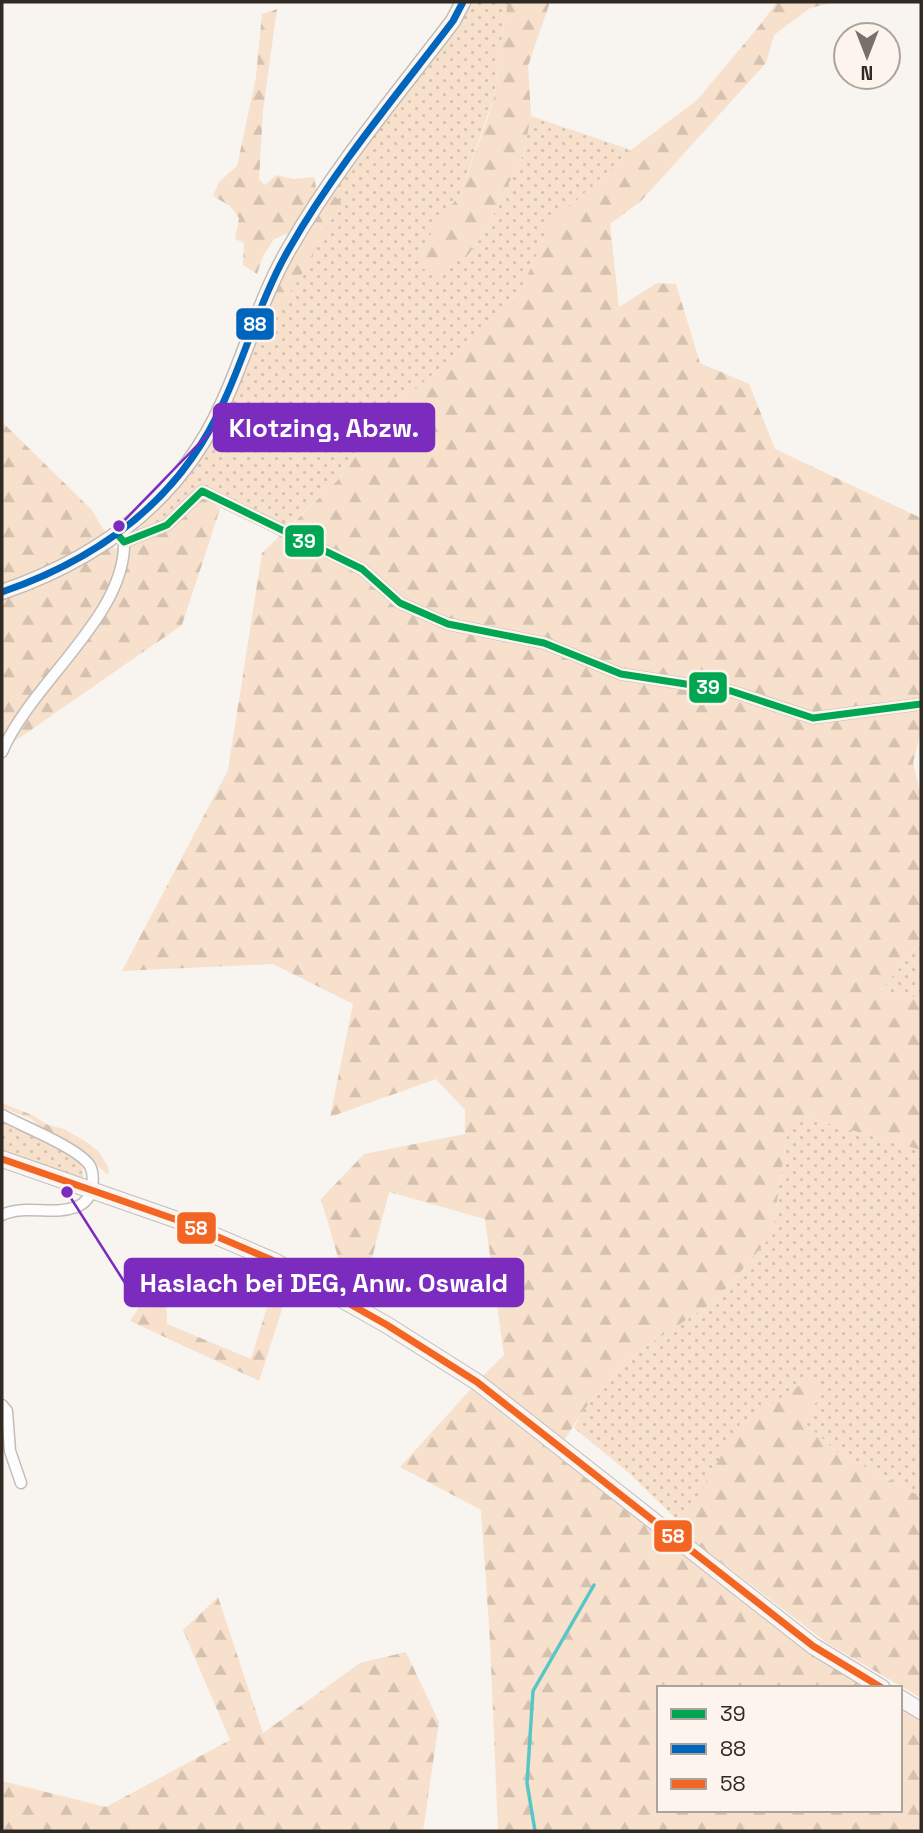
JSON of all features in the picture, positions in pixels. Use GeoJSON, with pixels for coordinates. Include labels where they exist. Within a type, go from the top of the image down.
{"type":"FeatureCollection","features":[{"type":"Feature","properties":{"kind":"main road"},"geometry":{"type":"LineString","coordinates":[[2,1159],[183,1222],[274,1261],[387,1325],[477,1382],[813,1646],[879,1686]]}},
{"type":"Feature","properties":{"kind":"main road"},"geometry":{"type":"LineString","coordinates":[[902,1699],[921,1711]]}},
{"type":"Feature","properties":{"kind":"street"},"geometry":{"type":"LineString","coordinates":[[121,539],[174,482],[197,451],[223,403],[270,286],[288,250],[340,168],[453,21],[463,2]]}},
{"type":"Feature","properties":{"kind":"street"},"geometry":{"type":"LineString","coordinates":[[2,592],[121,539],[167,525],[202,491],[362,569],[400,603],[448,624],[544,643],[621,674],[731,691],[813,718],[921,704]]}},
{"type":"Feature","properties":{"kind":"street"},"geometry":{"type":"LineString","coordinates":[[2,752],[10,732],[105,606],[116,587],[124,559],[121,539]]}},
{"type":"Feature","properties":{"kind":"street"},"geometry":{"type":"LineString","coordinates":[[2,1115],[69,1148],[84,1159],[92,1174],[92,1192],[76,1208],[20,1209],[2,1215]]}},
{"type":"Feature","properties":{"kind":"street"},"geometry":{"type":"LineString","coordinates":[[2,1405],[7,1411],[10,1451],[21,1483]]}},
{"type":"Feature","properties":{"kind":"green space"},"geometry":{"type":"Polygon","coordinates":[[[470,2],[508,2],[495,94],[460,194],[446,215],[468,255],[483,235],[523,155],[531,116],[631,150],[549,226],[517,302],[373,426],[338,480],[284,531],[204,487],[167,520],[136,536],[135,531],[164,503],[197,461],[220,424],[287,267],[317,213],[431,62],[470,2]]]}},
{"type":"Feature","properties":{"kind":"green space"},"geometry":{"type":"Polygon","coordinates":[[[508,2],[550,2],[528,66],[531,116],[523,155],[483,235],[468,255],[436,272],[419,268],[424,244],[460,194],[487,120],[495,94],[508,2]]]}},
{"type":"Feature","properties":{"kind":"green space"},"geometry":{"type":"Polygon","coordinates":[[[777,2],[836,2],[810,8],[774,35],[766,63],[640,202],[610,224],[619,307],[657,283],[676,284],[700,363],[749,384],[775,449],[921,518],[921,731],[913,763],[921,795],[921,943],[879,992],[921,998],[921,1150],[802,1116],[789,1120],[772,1235],[715,1301],[627,1359],[582,1412],[564,1441],[481,1378],[504,1355],[485,1219],[389,1192],[369,1270],[340,1264],[321,1199],[364,1154],[465,1134],[465,1110],[436,1079],[330,1117],[353,1004],[273,964],[122,971],[228,770],[262,553],[338,480],[373,426],[516,302],[549,226],[631,150],[697,100],[777,2]]]}},
{"type":"Feature","properties":{"kind":"green space"},"geometry":{"type":"Polygon","coordinates":[[[277,9],[263,110],[259,180],[265,185],[276,175],[294,179],[314,177],[317,192],[291,232],[274,239],[263,256],[257,274],[243,265],[244,243],[235,239],[239,218],[230,206],[213,196],[219,182],[237,166],[256,77],[262,14],[277,9]]]}},
{"type":"Feature","properties":{"kind":"green space"},"geometry":{"type":"Polygon","coordinates":[[[328,190],[342,203],[291,291],[274,307],[270,301],[272,292],[328,190]]]}},
{"type":"Feature","properties":{"kind":"green space"},"geometry":{"type":"Polygon","coordinates":[[[2,422],[92,510],[115,549],[167,527],[203,496],[220,509],[182,625],[2,750],[2,422]]]}},
{"type":"Feature","properties":{"kind":"green space"},"geometry":{"type":"Polygon","coordinates":[[[921,943],[921,998],[879,992],[921,943]]]}},
{"type":"Feature","properties":{"kind":"green space"},"geometry":{"type":"Polygon","coordinates":[[[2,1103],[48,1125],[64,1129],[88,1143],[99,1152],[109,1169],[108,1175],[71,1143],[43,1129],[30,1118],[2,1108],[2,1103]]]}},
{"type":"Feature","properties":{"kind":"green space"},"geometry":{"type":"Polygon","coordinates":[[[2,1113],[80,1153],[84,1180],[2,1151],[2,1113]]]}},
{"type":"Feature","properties":{"kind":"green space"},"geometry":{"type":"Polygon","coordinates":[[[802,1116],[921,1150],[921,1497],[837,1452],[805,1423],[822,1390],[691,1508],[680,1523],[629,1473],[574,1428],[582,1412],[627,1359],[715,1301],[772,1235],[789,1120],[802,1116]]]}},
{"type":"Feature","properties":{"kind":"green space"},"geometry":{"type":"Polygon","coordinates":[[[272,1273],[290,1284],[259,1381],[130,1321],[139,1307],[140,1293],[166,1296],[167,1324],[251,1359],[273,1288],[272,1273]]]}},
{"type":"Feature","properties":{"kind":"green space"},"geometry":{"type":"Polygon","coordinates":[[[809,1379],[822,1390],[805,1423],[837,1452],[921,1497],[921,1698],[827,1643],[678,1529],[740,1424],[809,1379]]]}},
{"type":"Feature","properties":{"kind":"green space"},"geometry":{"type":"Polygon","coordinates":[[[471,1389],[801,1645],[868,1686],[657,1686],[657,1812],[902,1812],[902,1707],[921,1718],[921,1831],[498,1831],[481,1510],[400,1467],[471,1389]]]}},
{"type":"Feature","properties":{"kind":"green space"},"geometry":{"type":"Polygon","coordinates":[[[218,1597],[263,1733],[360,1663],[406,1652],[439,1722],[423,1831],[2,1831],[2,1781],[106,1807],[230,1740],[183,1630],[218,1597]]]}},
{"type":"Feature","properties":{"kind":"waterway"},"geometry":{"type":"LineString","coordinates":[[535,1831],[527,1783],[533,1691],[594,1585]]}},
{"type":"Feature","properties":{"kind":"transit line","name":"88"},"geometry":{"type":"LineString","coordinates":[[2,592],[72,562],[104,542],[161,496],[185,467],[206,436],[224,401],[270,286],[289,249],[346,161],[453,21],[463,2]]}},
{"type":"Feature","properties":{"kind":"transit line","name":"39"},"geometry":{"type":"LineString","coordinates":[[118,535],[124,542],[167,525],[202,491],[362,569],[400,603],[448,624],[544,643],[621,674],[731,691],[813,718],[921,704]]}},
{"type":"Feature","properties":{"kind":"transit line","name":"58"},"geometry":{"type":"LineString","coordinates":[[2,1159],[183,1222],[274,1261],[387,1325],[477,1382],[813,1646],[879,1686]]}},
{"type":"Feature","properties":{"kind":"place","name":"Klotzing, Abzw."},"geometry":{"type":"Point","coordinates":[119,526]}},
{"type":"Feature","properties":{"kind":"place","name":"Haslach bei DEG, Anw. Oswald"},"geometry":{"type":"Point","coordinates":[67,1192]}}]}
